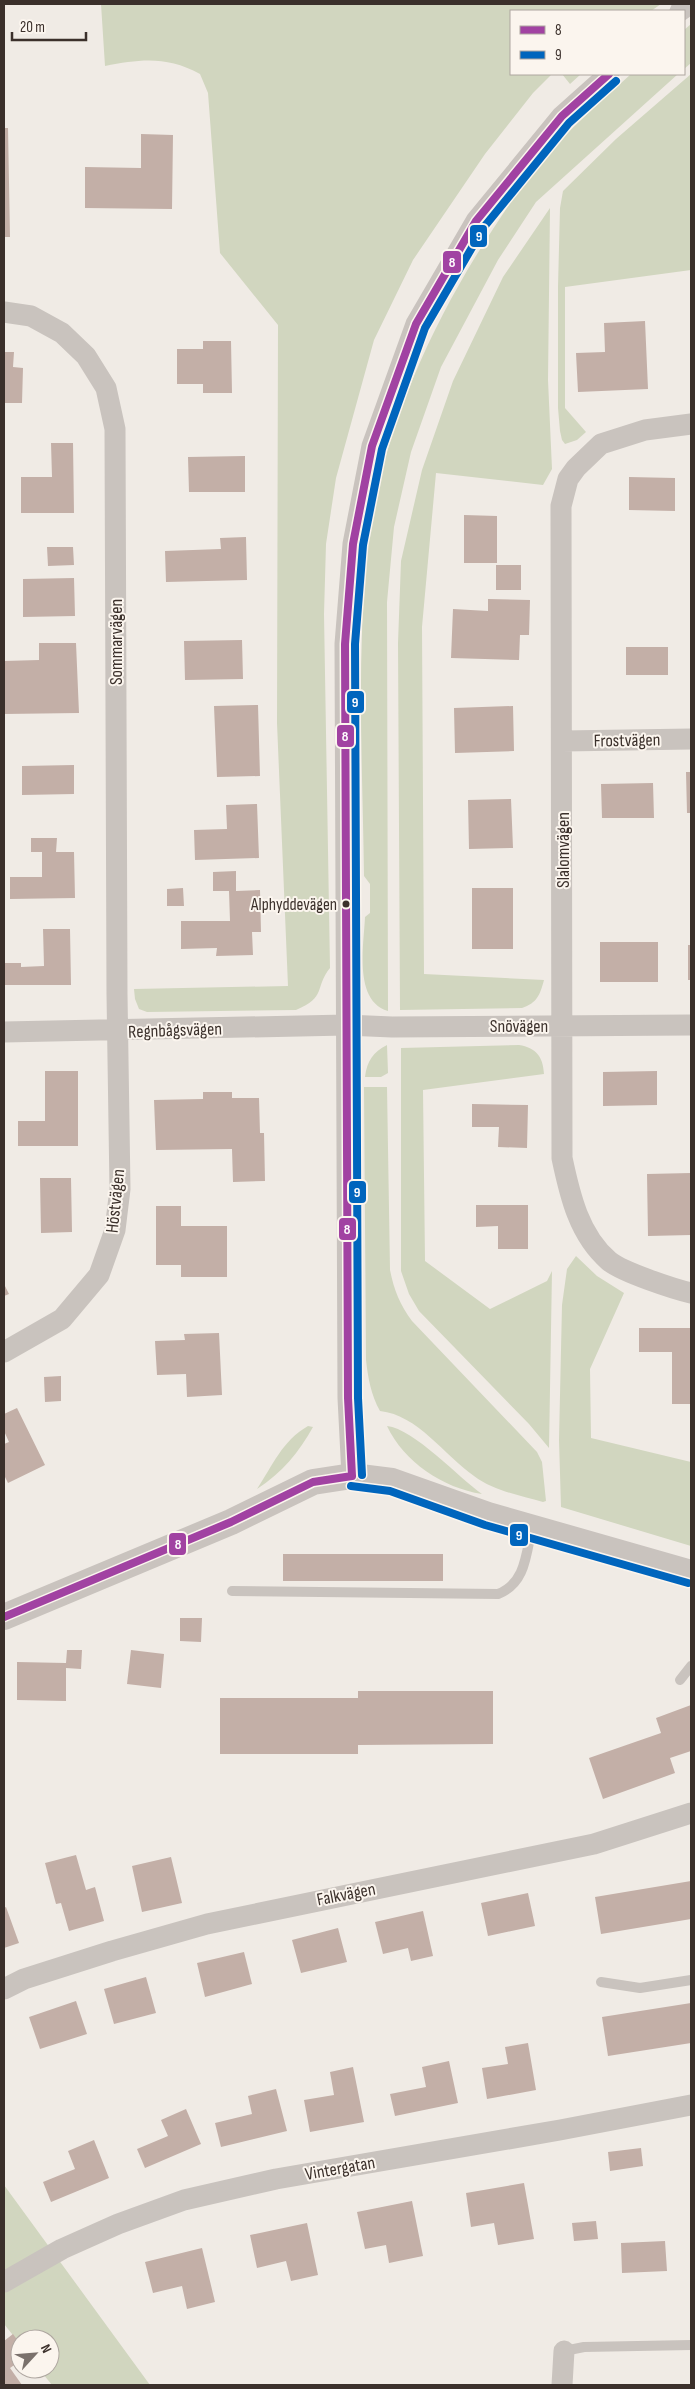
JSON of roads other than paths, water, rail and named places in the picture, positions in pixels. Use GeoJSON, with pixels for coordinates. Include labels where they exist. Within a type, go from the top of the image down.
{"type":"FeatureCollection","features":[{"type":"Feature","properties":{"kind":"street"},"geometry":{"type":"LineString","coordinates":[[352,1476],[348,1398],[345,644],[352,544],[372,446],[416,324],[476,220],[562,116],[607,75]]}},
{"type":"Feature","properties":{"kind":"street","name":"Sommarvägen"},"geometry":{"type":"LineString","coordinates":[[4,312],[31,316],[62,332],[86,356],[106,388],[114,429],[117,1031]]}},
{"type":"Feature","properties":{"kind":"street","name":"Slalomvägen"},"geometry":{"type":"LineString","coordinates":[[691,424],[645,430],[601,444],[576,468],[568,479],[561,506],[564,1026],[562,1158],[571,1203],[588,1237],[610,1262],[668,1287],[691,1293]]}},
{"type":"Feature","properties":{"kind":"street","name":"Frostvägen"},"geometry":{"type":"LineString","coordinates":[[563,741],[691,739]]}},
{"type":"Feature","properties":{"kind":"street","name":"Snövägen"},"geometry":{"type":"LineString","coordinates":[[346,1025],[392,1027],[691,1024]]}},
{"type":"Feature","properties":{"kind":"street","name":"Regnbågsvägen"},"geometry":{"type":"LineString","coordinates":[[4,1032],[346,1025]]}},
{"type":"Feature","properties":{"kind":"street","name":"Höstvägen"},"geometry":{"type":"LineString","coordinates":[[4,1352],[62,1319],[99,1275],[112,1239],[120,1189],[117,1031]]}},
{"type":"Feature","properties":{"kind":"street"},"geometry":{"type":"LineString","coordinates":[[4,1617],[231,1522],[313,1482],[352,1476],[392,1481],[488,1515],[532,1526],[691,1573]]}},
{"type":"Feature","properties":{"kind":"street","name":"Falkvägen"},"geometry":{"type":"LineString","coordinates":[[4,1989],[24,1980],[112,1951],[207,1924],[594,1844],[691,1813]]}},
{"type":"Feature","properties":{"kind":"street","name":"Vintergatan"},"geometry":{"type":"LineString","coordinates":[[4,2282],[62,2249],[110,2227],[184,2200],[276,2179],[560,2130],[691,2104]]}},
{"type":"Feature","properties":{"kind":"street"},"geometry":{"type":"LineString","coordinates":[[562,2385],[564,2351]]}},
{"type":"Feature","properties":{"kind":"lane"},"geometry":{"type":"LineString","coordinates":[[232,1591],[498,1594],[510,1589],[520,1578],[532,1526]]}},
{"type":"Feature","properties":{"kind":"lane"},"geometry":{"type":"LineString","coordinates":[[680,1680],[691,1666]]}},
{"type":"Feature","properties":{"kind":"lane"},"geometry":{"type":"LineString","coordinates":[[602,1982],[640,1988],[691,1980]]}},
{"type":"Feature","properties":{"kind":"lane"},"geometry":{"type":"LineString","coordinates":[[564,2351],[584,2347],[691,2345]]}},
{"type":"Feature","properties":{"kind":"place","name":"Alphyddevägen"},"geometry":{"type":"Point","coordinates":[346,904]}}]}
